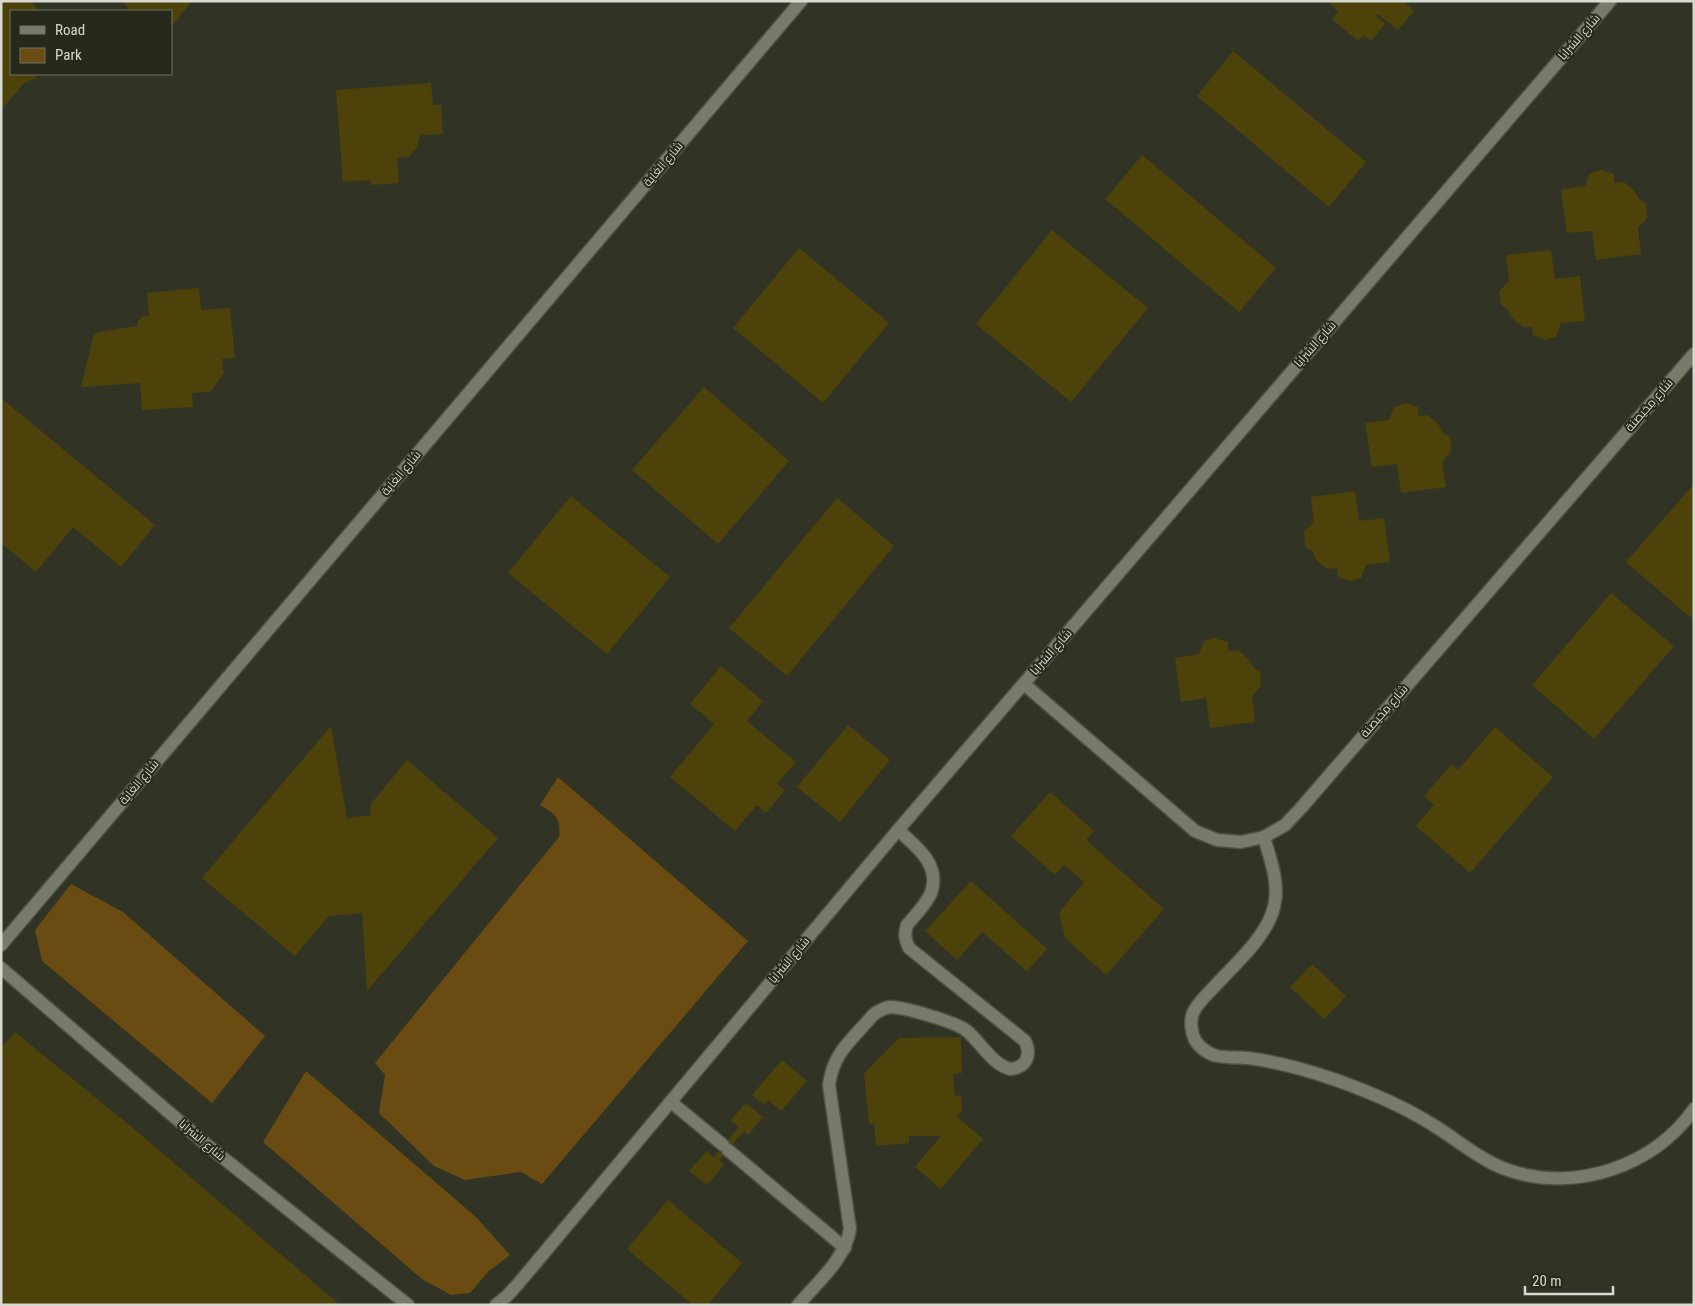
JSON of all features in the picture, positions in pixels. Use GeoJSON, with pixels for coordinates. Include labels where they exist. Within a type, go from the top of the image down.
{"type":"FeatureCollection","features":[{"type":"Feature","properties":{"kind":"street","name":"شارع الغاية"},"geometry":{"type":"LineString","coordinates":[[1,945],[801,1]]}},
{"type":"Feature","properties":{"kind":"street","name":"شارع السَّرايا"},"geometry":{"type":"LineString","coordinates":[[496,1305],[518,1284],[898,830],[1610,1]]}},
{"type":"Feature","properties":{"kind":"street","name":"شارع مِحَيصنة"},"geometry":{"type":"LineString","coordinates":[[1024,684],[1195,831],[1217,840],[1241,842],[1264,837],[1285,826],[1694,354]]}},
{"type":"Feature","properties":{"kind":"street"},"geometry":{"type":"LineString","coordinates":[[798,1305],[841,1254],[845,1248],[850,1229],[829,1085],[834,1062],[840,1052],[873,1015],[878,1011],[891,1007],[948,1021],[966,1031],[999,1064],[1010,1069],[1022,1066],[1029,1055],[1024,1041],[909,948],[905,937],[907,926],[930,894],[933,883],[932,870],[928,859],[920,849],[898,830]]}},
{"type":"Feature","properties":{"kind":"street"},"geometry":{"type":"LineString","coordinates":[[1264,837],[1275,882],[1274,907],[1264,930],[1196,1007],[1192,1015],[1192,1032],[1201,1048],[1217,1056],[1248,1058],[1292,1066],[1354,1086],[1425,1120],[1496,1165],[1527,1175],[1577,1178],[1602,1173],[1626,1164],[1649,1152],[1669,1137],[1694,1109]]}},
{"type":"Feature","properties":{"kind":"street","name":"شارع السَّرايا"},"geometry":{"type":"LineString","coordinates":[[1,968],[207,1145],[408,1305]]}},
{"type":"Feature","properties":{"kind":"street"},"geometry":{"type":"LineString","coordinates":[[671,1102],[845,1248]]}},
{"type":"Feature","properties":{"kind":"green space"},"geometry":{"type":"Polygon","coordinates":[[[558,777],[748,941],[542,1184],[521,1172],[465,1180],[434,1166],[379,1113],[385,1075],[375,1063],[559,837],[559,825],[556,817],[540,805],[558,777]]]}},
{"type":"Feature","properties":{"kind":"green space"},"geometry":{"type":"Polygon","coordinates":[[[71,884],[123,912],[265,1036],[212,1103],[42,961],[35,930],[71,884]]]}},
{"type":"Feature","properties":{"kind":"green space"},"geometry":{"type":"Polygon","coordinates":[[[306,1071],[476,1217],[510,1255],[489,1271],[470,1293],[451,1295],[422,1279],[263,1142],[306,1071]]]}},
{"type":"Feature","properties":{"kind":"building"},"geometry":{"type":"Polygon","coordinates":[[[1,1],[29,1],[40,10],[10,10],[10,75],[38,75],[34,79],[25,82],[1,110],[1,1]]]}},
{"type":"Feature","properties":{"kind":"building"},"geometry":{"type":"Polygon","coordinates":[[[122,1],[192,1],[172,26],[172,10],[130,10],[122,1]]]}},
{"type":"Feature","properties":{"kind":"building"},"geometry":{"type":"Polygon","coordinates":[[[1327,1],[1408,1],[1406,3],[1414,11],[1398,30],[1378,14],[1376,16],[1385,24],[1371,41],[1364,35],[1358,41],[1332,19],[1338,11],[1327,1]]]}},
{"type":"Feature","properties":{"kind":"building"},"geometry":{"type":"Polygon","coordinates":[[[1233,51],[1366,162],[1329,207],[1197,96],[1233,51]]]}},
{"type":"Feature","properties":{"kind":"building"},"geometry":{"type":"Polygon","coordinates":[[[431,83],[433,105],[441,105],[443,134],[420,135],[417,147],[409,157],[397,158],[399,183],[371,185],[370,180],[343,182],[336,90],[431,83]]]}},
{"type":"Feature","properties":{"kind":"building"},"geometry":{"type":"Polygon","coordinates":[[[1142,155],[1276,268],[1239,312],[1105,199],[1142,155]]]}},
{"type":"Feature","properties":{"kind":"building"},"geometry":{"type":"Polygon","coordinates":[[[1601,170],[1614,174],[1614,183],[1624,182],[1646,204],[1647,218],[1638,228],[1641,254],[1596,260],[1592,231],[1567,233],[1561,190],[1585,186],[1590,173],[1601,170]]]}},
{"type":"Feature","properties":{"kind":"building"},"geometry":{"type":"Polygon","coordinates":[[[1052,230],[1148,308],[1071,402],[976,324],[1052,230]]]}},
{"type":"Feature","properties":{"kind":"building"},"geometry":{"type":"Polygon","coordinates":[[[799,248],[889,323],[823,403],[733,328],[799,248]]]}},
{"type":"Feature","properties":{"kind":"building"},"geometry":{"type":"Polygon","coordinates":[[[1551,250],[1555,279],[1580,276],[1585,321],[1561,323],[1556,337],[1545,340],[1533,335],[1532,327],[1523,327],[1512,318],[1508,310],[1501,305],[1499,291],[1509,281],[1506,255],[1551,250]]]}},
{"type":"Feature","properties":{"kind":"building"},"geometry":{"type":"Polygon","coordinates":[[[199,288],[201,310],[230,308],[235,358],[222,359],[224,373],[210,392],[192,393],[193,407],[142,410],[140,383],[81,387],[94,333],[137,326],[138,321],[144,316],[149,315],[147,293],[199,288]]]}},
{"type":"Feature","properties":{"kind":"building"},"geometry":{"type":"Polygon","coordinates":[[[704,387],[789,461],[718,544],[632,470],[704,387]]]}},
{"type":"Feature","properties":{"kind":"building"},"geometry":{"type":"Polygon","coordinates":[[[1,398],[155,525],[121,567],[73,527],[36,572],[1,543],[1,398]]]}},
{"type":"Feature","properties":{"kind":"building"},"geometry":{"type":"Polygon","coordinates":[[[1405,403],[1418,407],[1418,416],[1428,415],[1439,425],[1443,433],[1450,437],[1451,451],[1442,462],[1446,487],[1401,493],[1397,464],[1372,467],[1365,423],[1389,420],[1394,407],[1405,403]]]}},
{"type":"Feature","properties":{"kind":"building"},"geometry":{"type":"Polygon","coordinates":[[[1694,484],[1694,614],[1691,618],[1626,562],[1694,484]]]}},
{"type":"Feature","properties":{"kind":"building"},"geometry":{"type":"Polygon","coordinates":[[[1355,491],[1359,521],[1384,518],[1390,562],[1366,565],[1361,578],[1350,581],[1338,577],[1337,568],[1327,569],[1316,560],[1313,551],[1305,547],[1304,532],[1314,522],[1311,497],[1355,491]]]}},
{"type":"Feature","properties":{"kind":"building"},"geometry":{"type":"Polygon","coordinates":[[[571,496],[670,577],[607,654],[508,573],[571,496]]]}},
{"type":"Feature","properties":{"kind":"building"},"geometry":{"type":"Polygon","coordinates":[[[837,498],[894,546],[787,676],[729,628],[837,498]]]}},
{"type":"Feature","properties":{"kind":"building"},"geometry":{"type":"Polygon","coordinates":[[[1611,593],[1674,646],[1594,739],[1532,685],[1611,593]]]}},
{"type":"Feature","properties":{"kind":"building"},"geometry":{"type":"Polygon","coordinates":[[[1215,638],[1228,642],[1228,651],[1238,650],[1249,660],[1253,667],[1260,671],[1261,686],[1252,696],[1255,722],[1210,728],[1206,698],[1181,702],[1175,658],[1199,654],[1204,641],[1215,638]]]}},
{"type":"Feature","properties":{"kind":"building"},"geometry":{"type":"Polygon","coordinates":[[[721,666],[763,701],[747,721],[796,762],[777,784],[785,790],[766,813],[757,805],[735,831],[670,777],[714,724],[690,704],[721,666]]]}},
{"type":"Feature","properties":{"kind":"building"},"geometry":{"type":"Polygon","coordinates":[[[848,725],[890,760],[840,822],[797,787],[848,725]]]}},
{"type":"Feature","properties":{"kind":"building"},"geometry":{"type":"Polygon","coordinates":[[[331,726],[347,818],[371,815],[370,805],[407,760],[498,838],[367,991],[362,913],[329,916],[295,956],[202,878],[331,726]]]}},
{"type":"Feature","properties":{"kind":"building"},"geometry":{"type":"Polygon","coordinates":[[[1495,727],[1553,777],[1470,873],[1416,826],[1434,805],[1424,796],[1452,764],[1458,770],[1495,727]]]}},
{"type":"Feature","properties":{"kind":"building"},"geometry":{"type":"Polygon","coordinates":[[[1050,792],[1094,831],[1086,840],[1164,909],[1106,975],[1065,938],[1059,913],[1084,882],[1064,865],[1055,875],[1011,836],[1050,792]]]}},
{"type":"Feature","properties":{"kind":"building"},"geometry":{"type":"Polygon","coordinates":[[[971,881],[1047,949],[1027,971],[982,932],[957,960],[925,931],[971,881]]]}},
{"type":"Feature","properties":{"kind":"building"},"geometry":{"type":"Polygon","coordinates":[[[1312,964],[1346,996],[1324,1019],[1290,987],[1312,964]]]}},
{"type":"Feature","properties":{"kind":"building"},"geometry":{"type":"Polygon","coordinates":[[[15,1032],[139,1133],[340,1305],[1,1305],[1,1048],[15,1032]]]}},
{"type":"Feature","properties":{"kind":"building"},"geometry":{"type":"Polygon","coordinates":[[[961,1037],[962,1073],[953,1074],[955,1096],[961,1095],[962,1110],[957,1117],[983,1139],[941,1189],[915,1167],[941,1136],[909,1136],[909,1143],[876,1146],[874,1123],[869,1124],[864,1074],[899,1038],[961,1037]]]}},
{"type":"Feature","properties":{"kind":"building"},"geometry":{"type":"Polygon","coordinates":[[[782,1060],[807,1081],[781,1111],[768,1100],[764,1105],[752,1095],[782,1060]]]}},
{"type":"Feature","properties":{"kind":"building"},"geometry":{"type":"Polygon","coordinates":[[[746,1103],[763,1117],[748,1135],[744,1131],[719,1160],[724,1165],[707,1185],[689,1171],[707,1151],[714,1157],[739,1127],[731,1120],[746,1103]]]}},
{"type":"Feature","properties":{"kind":"building"},"geometry":{"type":"Polygon","coordinates":[[[668,1200],[742,1263],[708,1305],[693,1305],[627,1249],[668,1200]]]}}]}
